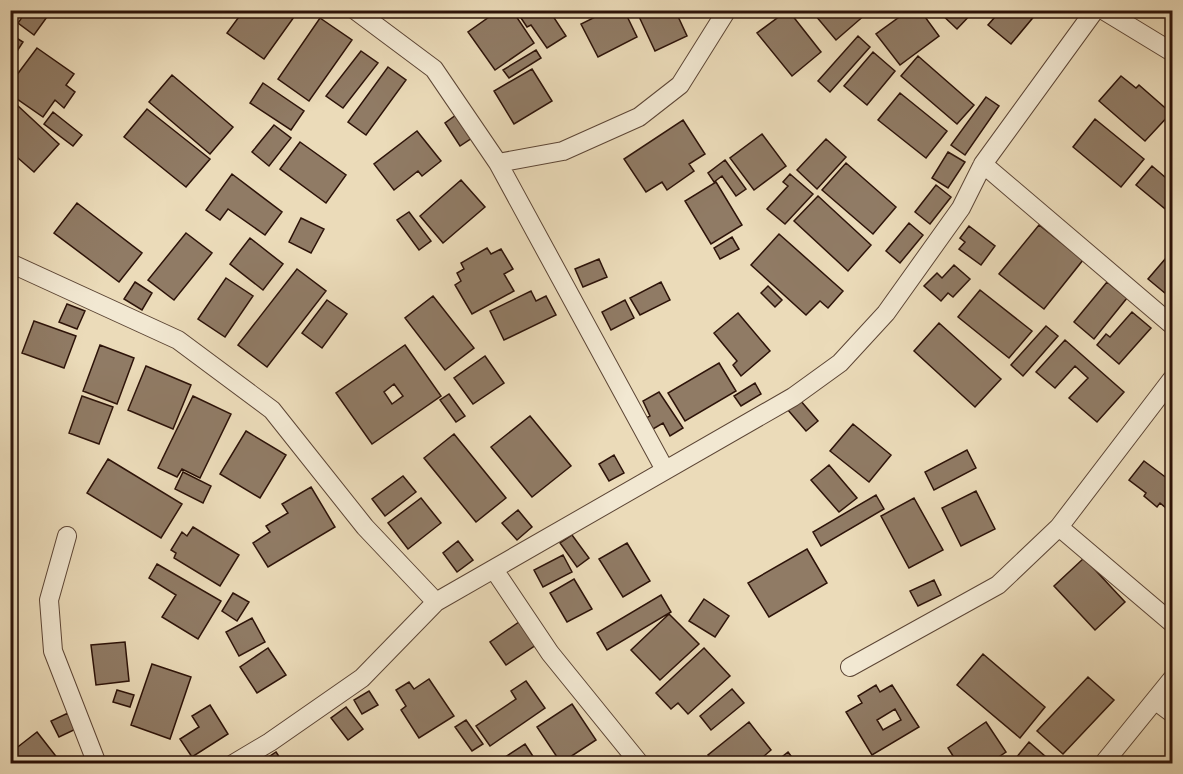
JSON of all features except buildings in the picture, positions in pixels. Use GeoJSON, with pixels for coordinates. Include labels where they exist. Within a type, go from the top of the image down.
{"type":"FeatureCollection","features":[{"type":"Feature","properties":{"kind":"street"},"geometry":{"type":"LineString","coordinates":[[355,10],[434,69],[498,163],[664,468]]}},
{"type":"Feature","properties":{"kind":"street"},"geometry":{"type":"LineString","coordinates":[[498,163],[563,151],[639,117],[680,84],[727,10]]}},
{"type":"Feature","properties":{"kind":"street"},"geometry":{"type":"LineString","coordinates":[[233,764],[270,742],[362,678],[436,602],[495,571],[664,468],[793,397],[840,363],[886,313],[961,208],[983,164],[1095,10]]}},
{"type":"Feature","properties":{"kind":"street"},"geometry":{"type":"LineString","coordinates":[[1103,10],[1173,52]]}},
{"type":"Feature","properties":{"kind":"street"},"geometry":{"type":"LineString","coordinates":[[983,164],[1173,325]]}},
{"type":"Feature","properties":{"kind":"street"},"geometry":{"type":"LineString","coordinates":[[10,263],[178,340],[272,410],[365,527],[436,602]]}},
{"type":"Feature","properties":{"kind":"street"},"geometry":{"type":"LineString","coordinates":[[850,667],[998,585],[1059,527],[1173,379]]}},
{"type":"Feature","properties":{"kind":"street"},"geometry":{"type":"LineString","coordinates":[[1059,527],[1173,623]]}},
{"type":"Feature","properties":{"kind":"street"},"geometry":{"type":"LineString","coordinates":[[67,536],[49,600],[53,651],[97,764]]}},
{"type":"Feature","properties":{"kind":"street"},"geometry":{"type":"LineString","coordinates":[[495,571],[550,653],[640,764]]}},
{"type":"Feature","properties":{"kind":"street"},"geometry":{"type":"LineString","coordinates":[[1103,764],[1173,679]]}},
{"type":"Feature","properties":{"kind":"street"},"geometry":{"type":"LineString","coordinates":[[1156,701],[1173,713]]}}]}
